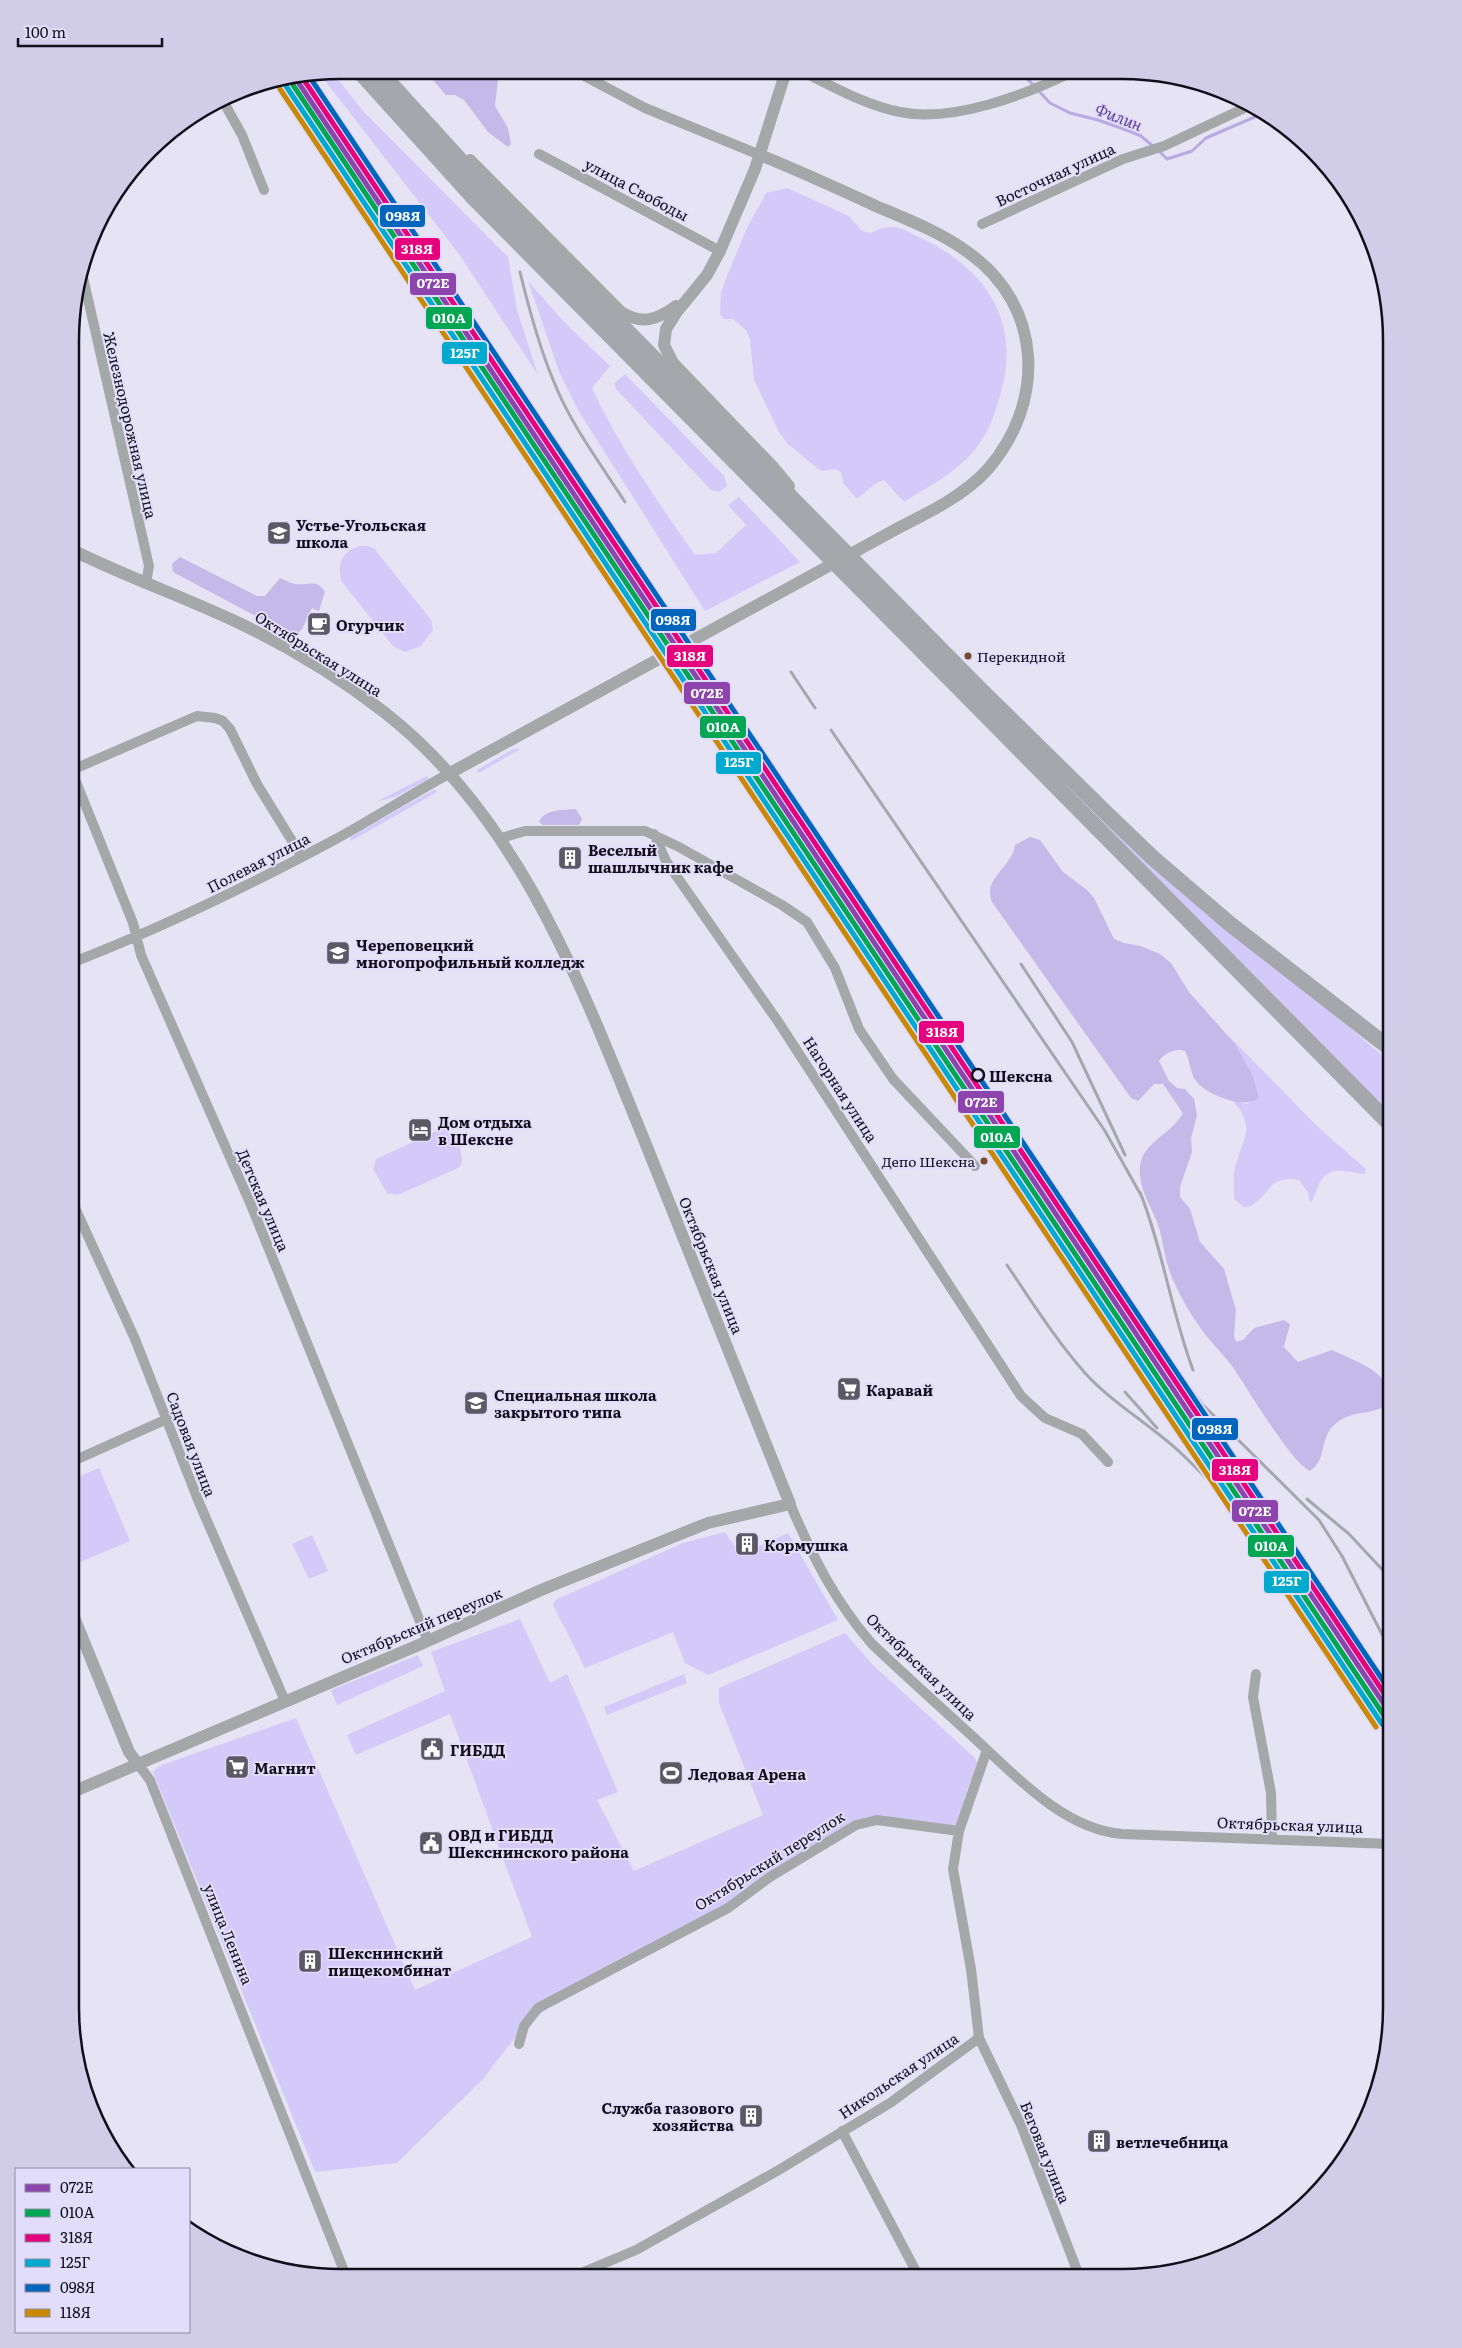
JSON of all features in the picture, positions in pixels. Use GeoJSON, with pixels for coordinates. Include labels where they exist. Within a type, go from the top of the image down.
{"type":"FeatureCollection","features":[{"type":"Feature","properties":{"kind":"highway"},"geometry":{"type":"LineString","coordinates":[[366,79],[472,196],[1383,1117]]}},
{"type":"Feature","properties":{"kind":"highway"},"geometry":{"type":"LineString","coordinates":[[388,79],[481,183],[1134,840],[1230,924],[1383,1043]]}},
{"type":"Feature","properties":{"kind":"highway"},"geometry":{"type":"LineString","coordinates":[[1312,987],[1383,1050]]}},
{"type":"Feature","properties":{"kind":"highway"},"geometry":{"type":"LineString","coordinates":[[1344,1079],[1383,1112]]}},
{"type":"Feature","properties":{"kind":"street"},"geometry":{"type":"LineString","coordinates":[[389,79],[621,312],[637,320],[654,320],[690,296]]}},
{"type":"Feature","properties":{"kind":"street"},"geometry":{"type":"LineString","coordinates":[[450,773],[948,500],[988,469],[1011,437],[1025,400],[1030,366],[1026,333],[1020,318],[1010,296],[994,276],[960,246],[915,223],[760,155],[645,108],[589,79]]}},
{"type":"Feature","properties":{"kind":"street"},"geometry":{"type":"LineString","coordinates":[[784,79],[760,155],[720,251],[707,275],[666,329],[664,345],[673,363],[774,468],[822,528]]}},
{"type":"Feature","properties":{"kind":"street"},"geometry":{"type":"LineString","coordinates":[[818,79],[889,110],[914,114],[944,114],[1026,94],[1058,79]]}},
{"type":"Feature","properties":{"kind":"street"},"geometry":{"type":"LineString","coordinates":[[226,105],[242,135],[264,190]]}},
{"type":"Feature","properties":{"kind":"street","name":"Восточная улица"},"geometry":{"type":"LineString","coordinates":[[982,224],[1123,159],[1164,146],[1243,109]]}},
{"type":"Feature","properties":{"kind":"street","name":"улица Свободы"},"geometry":{"type":"LineString","coordinates":[[539,154],[720,251]]}},
{"type":"Feature","properties":{"kind":"street","name":"Железнодорожная улица"},"geometry":{"type":"LineString","coordinates":[[85,285],[149,566],[146,583]]}},
{"type":"Feature","properties":{"kind":"street","name":"Октябрьская улица"},"geometry":{"type":"LineString","coordinates":[[79,553],[240,624],[340,682],[386,714],[450,773],[501,838],[532,889],[597,1025],[790,1504],[820,1570],[851,1620],[896,1667],[1049,1803],[1073,1818],[1109,1833],[1383,1844]]}},
{"type":"Feature","properties":{"kind":"street"},"geometry":{"type":"LineString","coordinates":[[79,768],[197,716],[206,715],[223,721],[237,741],[257,784],[302,857]]}},
{"type":"Feature","properties":{"kind":"street","name":"Полевая улица"},"geometry":{"type":"LineString","coordinates":[[79,960],[180,917],[302,857],[450,773]]}},
{"type":"Feature","properties":{"kind":"street","name":"Детская улица"},"geometry":{"type":"LineString","coordinates":[[79,789],[137,936],[141,955],[251,1205],[428,1641]]}},
{"type":"Feature","properties":{"kind":"street"},"geometry":{"type":"LineString","coordinates":[[501,838],[530,831],[635,830],[654,834],[782,904],[807,922],[836,968],[859,1029],[893,1078],[975,1166]]}},
{"type":"Feature","properties":{"kind":"street","name":"Нагорная улица"},"geometry":{"type":"LineString","coordinates":[[654,834],[664,856],[780,1024],[1021,1396],[1045,1418],[1082,1434],[1108,1462]]}},
{"type":"Feature","properties":{"kind":"street","name":"Садовая улица"},"geometry":{"type":"LineString","coordinates":[[79,1216],[135,1339],[203,1513],[285,1701]]}},
{"type":"Feature","properties":{"kind":"street"},"geometry":{"type":"LineString","coordinates":[[79,1458],[167,1419]]}},
{"type":"Feature","properties":{"kind":"street","name":"Октябрьский переулок"},"geometry":{"type":"LineString","coordinates":[[79,1789],[428,1641],[541,1590],[708,1523],[790,1504]]}},
{"type":"Feature","properties":{"kind":"street","name":"улица Ленина"},"geometry":{"type":"LineString","coordinates":[[79,1631],[130,1752],[150,1780],[343,2269]]}},
{"type":"Feature","properties":{"kind":"street"},"geometry":{"type":"LineString","coordinates":[[1256,1674],[1253,1697],[1271,1793],[1272,1839]]}},
{"type":"Feature","properties":{"kind":"street","name":"Никольская улица"},"geometry":{"type":"LineString","coordinates":[[598,2269],[636,2250],[777,2171],[890,2103],[979,2038],[971,1969],[953,1869],[959,1831],[988,1750]]}},
{"type":"Feature","properties":{"kind":"street","name":"Октябрьский переулок"},"geometry":{"type":"LineString","coordinates":[[520,2044],[524,2026],[538,2008],[728,1908],[770,1878],[856,1825],[877,1820],[959,1831]]}},
{"type":"Feature","properties":{"kind":"street","name":"Беговая улица"},"geometry":{"type":"LineString","coordinates":[[979,2038],[1021,2125],[1077,2269]]}},
{"type":"Feature","properties":{"kind":"street"},"geometry":{"type":"LineString","coordinates":[[842,2131],[915,2269]]}},
{"type":"Feature","properties":{"kind":"shaded area"},"geometry":{"type":"Polygon","coordinates":[[[324,79],[338,79],[363,111],[508,257],[517,310],[538,375],[459,254],[324,79]]]}},
{"type":"Feature","properties":{"kind":"shaded area"},"geometry":{"type":"Polygon","coordinates":[[[432,79],[498,79],[495,106],[508,128],[511,144],[508,147],[488,132],[464,100],[455,95],[446,95],[432,79]]]}},
{"type":"Feature","properties":{"kind":"shaded area"},"geometry":{"type":"Polygon","coordinates":[[[787,188],[849,216],[862,231],[871,233],[886,227],[898,228],[910,232],[945,251],[965,266],[981,282],[993,300],[1002,321],[1006,343],[1006,367],[997,407],[985,434],[970,456],[962,463],[943,478],[904,502],[884,480],[876,483],[857,499],[843,483],[841,472],[835,469],[822,471],[787,443],[779,432],[754,380],[750,339],[746,330],[733,319],[724,319],[720,314],[721,292],[747,228],[766,193],[787,188]]]}},
{"type":"Feature","properties":{"kind":"shaded area"},"geometry":{"type":"Polygon","coordinates":[[[528,281],[565,323],[610,366],[592,388],[627,453],[695,555],[716,553],[746,525],[728,505],[739,497],[800,562],[705,611],[578,410],[560,374],[528,281]]]}},
{"type":"Feature","properties":{"kind":"shaded area"},"geometry":{"type":"Polygon","coordinates":[[[625,374],[724,476],[727,486],[719,492],[711,490],[616,389],[614,384],[625,374]]]}},
{"type":"Feature","properties":{"kind":"shaded area"},"geometry":{"type":"Polygon","coordinates":[[[359,546],[374,548],[431,620],[433,630],[421,646],[405,652],[393,646],[342,582],[340,568],[344,556],[359,546]]]}},
{"type":"Feature","properties":{"kind":"shaded area"},"geometry":{"type":"Polygon","coordinates":[[[180,557],[257,596],[265,596],[280,578],[295,584],[319,585],[325,592],[319,611],[312,608],[302,629],[295,636],[173,572],[172,564],[180,557]]]}},
{"type":"Feature","properties":{"kind":"shaded area"},"geometry":{"type":"Polygon","coordinates":[[[513,749],[520,749],[479,773],[477,770],[513,749]]]}},
{"type":"Feature","properties":{"kind":"shaded area"},"geometry":{"type":"Polygon","coordinates":[[[1042,761],[1383,1056],[1383,1106],[1042,761]]]}},
{"type":"Feature","properties":{"kind":"shaded area"},"geometry":{"type":"Polygon","coordinates":[[[427,776],[429,779],[395,797],[376,802],[427,776]]]}},
{"type":"Feature","properties":{"kind":"shaded area"},"geometry":{"type":"Polygon","coordinates":[[[435,789],[437,792],[351,841],[350,837],[435,789]]]}},
{"type":"Feature","properties":{"kind":"shaded area"},"geometry":{"type":"Polygon","coordinates":[[[576,809],[582,819],[579,825],[543,825],[539,822],[549,812],[576,809]]]}},
{"type":"Feature","properties":{"kind":"shaded area"},"geometry":{"type":"Polygon","coordinates":[[[1030,837],[1040,840],[1063,872],[1087,890],[1094,898],[1114,939],[1160,954],[1171,963],[1189,992],[1235,1044],[1253,1076],[1259,1098],[1253,1101],[1236,1102],[1217,1096],[1196,1081],[1185,1051],[1170,1052],[1159,1061],[1169,1081],[1177,1088],[1185,1089],[1194,1099],[1197,1115],[1191,1138],[1192,1152],[1180,1187],[1180,1197],[1190,1209],[1200,1242],[1224,1269],[1236,1310],[1234,1335],[1236,1342],[1243,1340],[1254,1328],[1284,1320],[1290,1324],[1284,1347],[1298,1362],[1332,1350],[1369,1368],[1383,1380],[1383,1407],[1349,1416],[1341,1419],[1334,1425],[1326,1437],[1319,1461],[1310,1471],[1302,1465],[1281,1440],[1232,1366],[1208,1338],[1184,1302],[1169,1271],[1159,1226],[1144,1194],[1140,1167],[1146,1151],[1178,1121],[1183,1113],[1163,1084],[1154,1084],[1138,1101],[1131,1098],[992,902],[991,886],[994,879],[1009,860],[1015,845],[1030,837]]]}},
{"type":"Feature","properties":{"kind":"shaded area"},"geometry":{"type":"Polygon","coordinates":[[[1228,1035],[1320,1129],[1365,1168],[1365,1174],[1341,1171],[1329,1173],[1320,1182],[1310,1203],[1308,1193],[1299,1180],[1289,1179],[1275,1183],[1249,1207],[1244,1207],[1234,1199],[1235,1167],[1244,1140],[1246,1125],[1240,1110],[1232,1100],[1246,1104],[1259,1098],[1253,1076],[1228,1035]]]}},
{"type":"Feature","properties":{"kind":"shaded area"},"geometry":{"type":"Polygon","coordinates":[[[441,1129],[451,1134],[458,1144],[462,1156],[460,1167],[398,1195],[387,1193],[373,1169],[376,1159],[441,1129]]]}},
{"type":"Feature","properties":{"kind":"shaded area"},"geometry":{"type":"Polygon","coordinates":[[[99,1468],[130,1541],[79,1563],[79,1477],[99,1468]]]}},
{"type":"Feature","properties":{"kind":"shaded area"},"geometry":{"type":"Polygon","coordinates":[[[725,1532],[740,1555],[788,1533],[838,1620],[708,1675],[685,1663],[673,1632],[585,1668],[553,1605],[555,1600],[683,1543],[725,1532]]]}},
{"type":"Feature","properties":{"kind":"shaded area"},"geometry":{"type":"Polygon","coordinates":[[[312,1535],[328,1571],[309,1579],[292,1544],[312,1535]]]}},
{"type":"Feature","properties":{"kind":"shaded area"},"geometry":{"type":"Polygon","coordinates":[[[520,1619],[550,1683],[567,1674],[618,1792],[597,1800],[634,1871],[763,1815],[719,1703],[719,1688],[845,1633],[873,1665],[975,1758],[978,1765],[967,1790],[957,1826],[880,1816],[769,1876],[714,1911],[584,1982],[524,2026],[483,2079],[397,2163],[315,2172],[153,1772],[159,1766],[296,1718],[415,1990],[532,1937],[450,1714],[356,1755],[347,1735],[445,1691],[431,1652],[520,1619]]]}},
{"type":"Feature","properties":{"kind":"shaded area"},"geometry":{"type":"Polygon","coordinates":[[[418,1655],[423,1666],[337,1705],[331,1690],[418,1655]]]}},
{"type":"Feature","properties":{"kind":"shaded area"},"geometry":{"type":"Polygon","coordinates":[[[684,1674],[687,1683],[607,1715],[604,1707],[684,1674]]]}},
{"type":"Feature","properties":{"kind":"waterway","name":"Филин"},"geometry":{"type":"LineString","coordinates":[[1028,79],[1050,103],[1070,113],[1098,120],[1141,136],[1154,147]]}},
{"type":"Feature","properties":{"kind":"waterway","name":"Филин"},"geometry":{"type":"LineString","coordinates":[[1159,151],[1167,159],[1192,151],[1206,138],[1256,116]]}},
{"type":"Feature","properties":{"kind":"railway"},"geometry":{"type":"LineString","coordinates":[[520,272],[539,342],[561,398],[586,443],[625,502]]}},
{"type":"Feature","properties":{"kind":"railway"},"geometry":{"type":"LineString","coordinates":[[791,672],[815,708]]}},
{"type":"Feature","properties":{"kind":"railway"},"geometry":{"type":"LineString","coordinates":[[691,708],[770,820],[826,889]]}},
{"type":"Feature","properties":{"kind":"railway"},"geometry":{"type":"LineString","coordinates":[[831,730],[1105,1131],[1142,1197]]}},
{"type":"Feature","properties":{"kind":"railway"},"geometry":{"type":"LineString","coordinates":[[1021,964],[1072,1042],[1125,1155]]}},
{"type":"Feature","properties":{"kind":"railway"},"geometry":{"type":"LineString","coordinates":[[1140,1192],[1155,1236],[1185,1348],[1193,1370]]}},
{"type":"Feature","properties":{"kind":"railway"},"geometry":{"type":"LineString","coordinates":[[1007,1265],[1054,1334],[1085,1373],[1108,1395],[1172,1445],[1214,1486],[1295,1586]]}},
{"type":"Feature","properties":{"kind":"railway"},"geometry":{"type":"LineString","coordinates":[[1173,1364],[1202,1404],[1319,1520],[1342,1556],[1383,1636]]}},
{"type":"Feature","properties":{"kind":"railway"},"geometry":{"type":"LineString","coordinates":[[1125,1392],[1157,1428]]}},
{"type":"Feature","properties":{"kind":"railway"},"geometry":{"type":"LineString","coordinates":[[1227,1487],[1248,1517]]}},
{"type":"Feature","properties":{"kind":"railway"},"geometry":{"type":"LineString","coordinates":[[1307,1499],[1349,1534],[1383,1570]]}},
{"type":"Feature","properties":{"kind":"railway"},"geometry":{"type":"LineString","coordinates":[[1291,1581],[1383,1718]]}},
{"type":"Feature","properties":{"kind":"railway"},"geometry":{"type":"LineString","coordinates":[[1292,1596],[1316,1632]]}},
{"type":"Feature","properties":{"kind":"transit line","name":"098Я"},"geometry":{"type":"LineString","coordinates":[[312,80],[1383,1681]]}},
{"type":"Feature","properties":{"kind":"transit line","name":"318Я"},"geometry":{"type":"LineString","coordinates":[[305,81],[1383,1692]]}},
{"type":"Feature","properties":{"kind":"transit line","name":"072Е"},"geometry":{"type":"LineString","coordinates":[[298,82],[1383,1703]]}},
{"type":"Feature","properties":{"kind":"transit line","name":"010А"},"geometry":{"type":"LineString","coordinates":[[292,83],[1383,1714]]}},
{"type":"Feature","properties":{"kind":"transit line","name":"125Г"},"geometry":{"type":"LineString","coordinates":[[286,86],[1382,1724]]}},
{"type":"Feature","properties":{"kind":"transit line","name":"118Я"},"geometry":{"type":"LineString","coordinates":[[280,89],[1376,1727]]}},
{"type":"Feature","properties":{"kind":"place","name":"Устье-Угольская школа"},"geometry":{"type":"Point","coordinates":[279,533]}},
{"type":"Feature","properties":{"kind":"place","name":"Огурчик"},"geometry":{"type":"Point","coordinates":[319,624]}},
{"type":"Feature","properties":{"kind":"place","name":"Перекидной"},"geometry":{"type":"Point","coordinates":[968,656]}},
{"type":"Feature","properties":{"kind":"place","name":"Веселый шашлычник кафе"},"geometry":{"type":"Point","coordinates":[570,858]}},
{"type":"Feature","properties":{"kind":"place","name":"Череповецкий многопрофильный колледж"},"geometry":{"type":"Point","coordinates":[338,953]}},
{"type":"Feature","properties":{"kind":"place","name":"Шексна"},"geometry":{"type":"Point","coordinates":[978,1075]}},
{"type":"Feature","properties":{"kind":"place","name":"Дом отдыха в Шекснe"},"geometry":{"type":"Point","coordinates":[420,1130]}},
{"type":"Feature","properties":{"kind":"place","name":"Депо Шексна"},"geometry":{"type":"Point","coordinates":[984,1161]}},
{"type":"Feature","properties":{"kind":"place","name":"Каравай"},"geometry":{"type":"Point","coordinates":[849,1389]}},
{"type":"Feature","properties":{"kind":"place","name":"Специальная школа закрытого типа"},"geometry":{"type":"Point","coordinates":[476,1403]}},
{"type":"Feature","properties":{"kind":"place","name":"Кормушка"},"geometry":{"type":"Point","coordinates":[747,1544]}},
{"type":"Feature","properties":{"kind":"place","name":"ГИБДД"},"geometry":{"type":"Point","coordinates":[432,1749]}},
{"type":"Feature","properties":{"kind":"place","name":"Магнит"},"geometry":{"type":"Point","coordinates":[237,1767]}},
{"type":"Feature","properties":{"kind":"place","name":"Ледовая Арена"},"geometry":{"type":"Point","coordinates":[671,1773]}},
{"type":"Feature","properties":{"kind":"place","name":"ОВД и ГИБДД Шекснинского района"},"geometry":{"type":"Point","coordinates":[431,1843]}},
{"type":"Feature","properties":{"kind":"place","name":"Шекснинский пищекомбинат"},"geometry":{"type":"Point","coordinates":[310,1961]}},
{"type":"Feature","properties":{"kind":"place","name":"Служба газового хозяйства"},"geometry":{"type":"Point","coordinates":[751,2116]}},
{"type":"Feature","properties":{"kind":"place","name":"ветлечебница"},"geometry":{"type":"Point","coordinates":[1099,2141]}}]}
